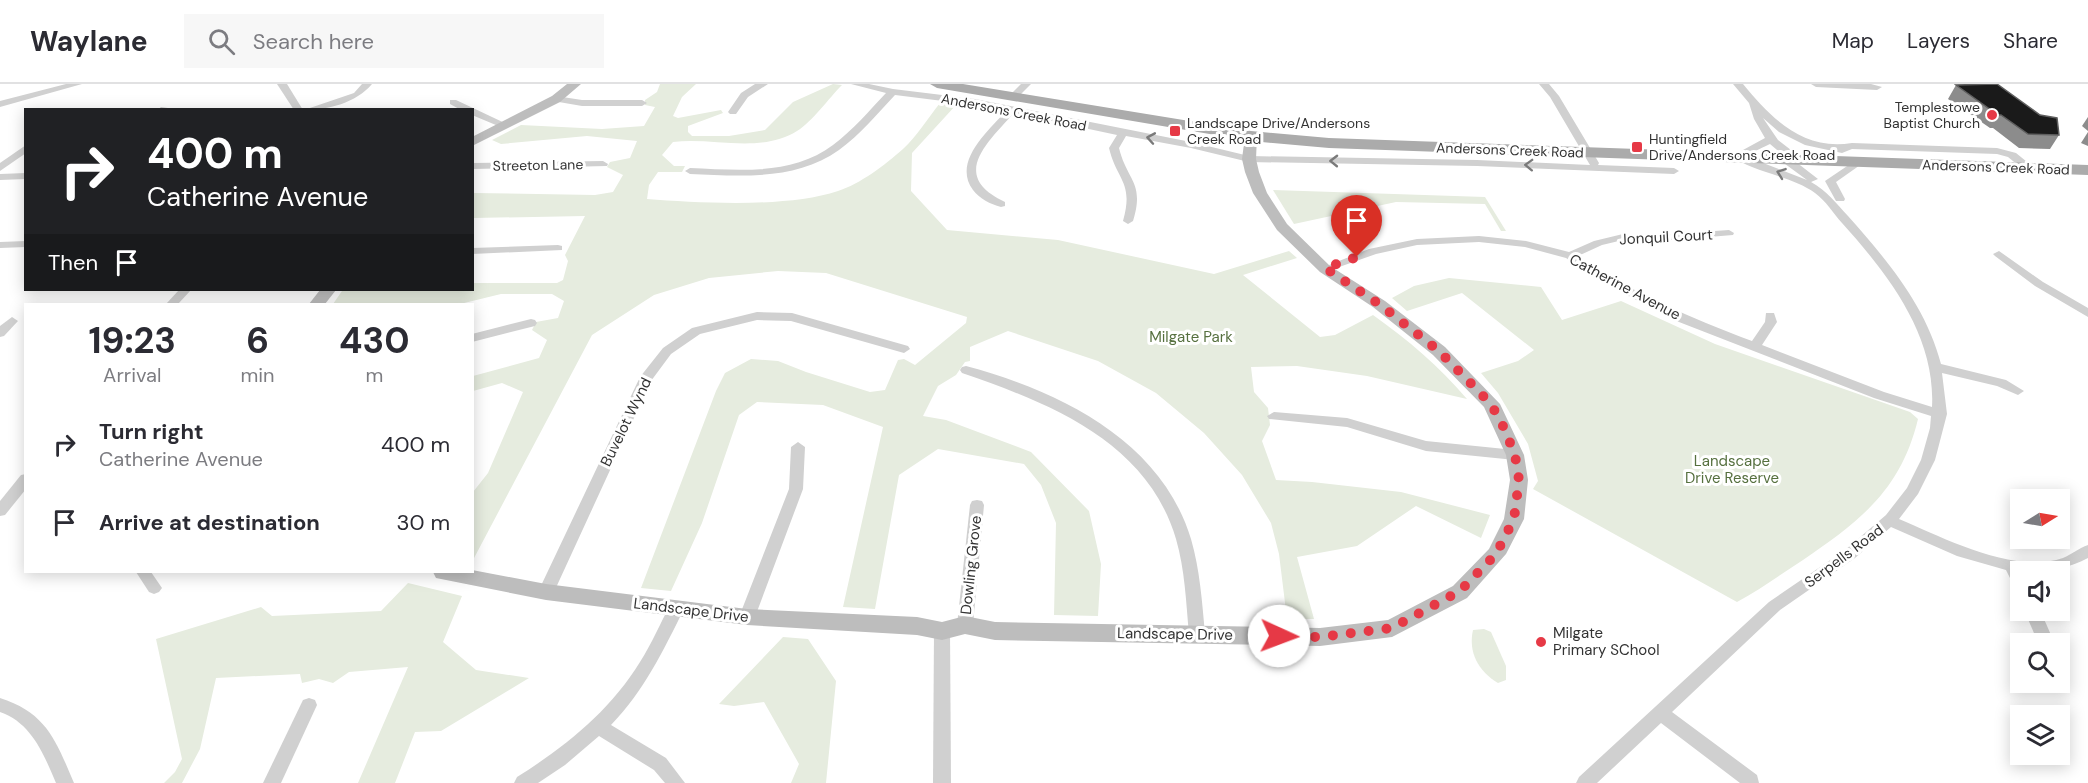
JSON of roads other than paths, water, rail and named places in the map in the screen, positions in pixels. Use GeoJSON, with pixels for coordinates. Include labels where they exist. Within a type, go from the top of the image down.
{"type":"FeatureCollection","features":[{"type":"Feature","properties":{"kind":"main road","name":"Andersons Creek Road"},"geometry":{"type":"LineString","coordinates":[[937,84],[1012,104],[1251,136],[1329,143],[1588,160],[1737,156],[2088,170]]}},
{"type":"Feature","properties":{"kind":"street"},"geometry":{"type":"LineString","coordinates":[[1,100],[77,84]]}},
{"type":"Feature","properties":{"kind":"street"},"geometry":{"type":"LineString","coordinates":[[282,84],[298,108]]}},
{"type":"Feature","properties":{"kind":"street"},"geometry":{"type":"LineString","coordinates":[[315,108],[357,95],[367,84]]}},
{"type":"Feature","properties":{"kind":"street"},"geometry":{"type":"LineString","coordinates":[[474,141],[556,99],[575,84]]}},
{"type":"Feature","properties":{"kind":"street"},"geometry":{"type":"LineString","coordinates":[[733,112],[740,98],[754,87],[763,84]]}},
{"type":"Feature","properties":{"kind":"street","name":"Andersons Creek Road"},"geometry":{"type":"LineString","coordinates":[[856,84],[893,92],[1012,104],[1123,133],[1191,145],[1250,159],[1588,160],[1674,171]]}},
{"type":"Feature","properties":{"kind":"street"},"geometry":{"type":"LineString","coordinates":[[1001,204],[980,192],[971,177],[971,163],[977,151],[1026,84]]}},
{"type":"Feature","properties":{"kind":"street"},"geometry":{"type":"LineString","coordinates":[[1544,84],[1554,96],[1588,160]]}},
{"type":"Feature","properties":{"kind":"street","name":"Serpells Road"},"geometry":{"type":"LineString","coordinates":[[1738,84],[1753,102],[1787,134],[1807,143],[1834,149],[1872,153],[1902,163]]}},
{"type":"Feature","properties":{"kind":"street"},"geometry":{"type":"LineString","coordinates":[[1816,84],[1877,87]]}},
{"type":"Feature","properties":{"kind":"street"},"geometry":{"type":"LineString","coordinates":[[690,171],[746,172],[803,165],[827,154],[893,92]]}},
{"type":"Feature","properties":{"kind":"street"},"geometry":{"type":"LineString","coordinates":[[556,99],[582,103],[642,103]]}},
{"type":"Feature","properties":{"kind":"street"},"geometry":{"type":"LineString","coordinates":[[453,102],[466,108]]}},
{"type":"Feature","properties":{"kind":"street","name":"Serpells Road"},"geometry":{"type":"LineString","coordinates":[[1585,783],[1764,615],[1861,546],[1893,517],[1916,489],[1927,468],[1935,443],[1940,411],[1936,367],[1923,328],[1910,302],[1859,233],[1858,224],[1840,203],[1770,138],[1757,117],[1753,102]]}},
{"type":"Feature","properties":{"kind":"street"},"geometry":{"type":"LineString","coordinates":[[474,111],[506,126]]}},
{"type":"Feature","properties":{"kind":"street"},"geometry":{"type":"LineString","coordinates":[[1123,133],[1114,148],[1116,161],[1128,177],[1132,188],[1133,201],[1128,221]]}},
{"type":"Feature","properties":{"kind":"street","name":"Landscape Drive"},"geometry":{"type":"LineString","coordinates":[[448,573],[546,592],[675,609],[747,617],[917,626],[942,631],[965,625],[995,631],[1320,637],[1392,628],[1460,591],[1496,554],[1514,519],[1519,480],[1515,455],[1504,428],[1491,404],[1439,351],[1379,304],[1325,268],[1282,227],[1260,193],[1250,159],[1251,136]]}},
{"type":"Feature","properties":{"kind":"street"},"geometry":{"type":"LineString","coordinates":[[1737,156],[1764,144],[1770,138]]}},
{"type":"Feature","properties":{"kind":"street"},"geometry":{"type":"LineString","coordinates":[[1834,149],[1855,146],[1999,151],[2013,156],[2028,168]]}},
{"type":"Feature","properties":{"kind":"street"},"geometry":{"type":"LineString","coordinates":[[0,168],[24,150]]}},
{"type":"Feature","properties":{"kind":"street","name":"Serpells Road"},"geometry":{"type":"LineString","coordinates":[[1737,156],[1808,184],[1840,203]]}},
{"type":"Feature","properties":{"kind":"street","name":"Serpells Road"},"geometry":{"type":"LineString","coordinates":[[1840,203],[1831,180],[1859,161]]}},
{"type":"Feature","properties":{"kind":"street","name":"Streeton Lane"},"geometry":{"type":"LineString","coordinates":[[474,166],[603,164]]}},
{"type":"Feature","properties":{"kind":"street"},"geometry":{"type":"LineString","coordinates":[[0,177],[24,176]]}},
{"type":"Feature","properties":{"kind":"street","name":"Jonquil Court"},"geometry":{"type":"LineString","coordinates":[[1570,256],[1598,243],[1623,237],[1672,237],[1730,233]]}},
{"type":"Feature","properties":{"kind":"street","name":"Catherine Avenue"},"geometry":{"type":"LineString","coordinates":[[1325,268],[1373,251],[1417,242],[1479,239],[1526,243],[1570,256],[1607,281],[1659,309],[1880,395],[1940,411]]}},
{"type":"Feature","properties":{"kind":"street"},"geometry":{"type":"LineString","coordinates":[[0,245],[24,244]]}},
{"type":"Feature","properties":{"kind":"street"},"geometry":{"type":"LineString","coordinates":[[474,251],[558,248]]}},
{"type":"Feature","properties":{"kind":"street"},"geometry":{"type":"LineString","coordinates":[[1999,254],[2039,284],[2088,313]]}},
{"type":"Feature","properties":{"kind":"street"},"geometry":{"type":"LineString","coordinates":[[173,303],[184,291]]}},
{"type":"Feature","properties":{"kind":"street"},"geometry":{"type":"LineString","coordinates":[[318,303],[327,291]]}},
{"type":"Feature","properties":{"kind":"street","name":"Buvelot Wynd"},"geometry":{"type":"LineString","coordinates":[[546,592],[645,380],[667,351],[696,331],[757,316],[792,317],[904,349]]}},
{"type":"Feature","properties":{"kind":"street"},"geometry":{"type":"LineString","coordinates":[[1755,346],[1771,321],[1770,316]]}},
{"type":"Feature","properties":{"kind":"street"},"geometry":{"type":"LineString","coordinates":[[0,333],[12,321]]}},
{"type":"Feature","properties":{"kind":"street"},"geometry":{"type":"LineString","coordinates":[[474,337],[531,323]]}},
{"type":"Feature","properties":{"kind":"street"},"geometry":{"type":"LineString","coordinates":[[1936,367],[2001,383],[2018,391]]}},
{"type":"Feature","properties":{"kind":"street"},"geometry":{"type":"LineString","coordinates":[[966,370],[1033,392],[1064,406],[1091,421],[1118,441],[1144,467],[1164,494],[1179,525],[1188,556],[1197,634]]}},
{"type":"Feature","properties":{"kind":"street"},"geometry":{"type":"LineString","coordinates":[[1274,416],[1347,423],[1426,446],[1515,455]]}},
{"type":"Feature","properties":{"kind":"street"},"geometry":{"type":"LineString","coordinates":[[747,617],[796,489],[798,447]]}},
{"type":"Feature","properties":{"kind":"street"},"geometry":{"type":"LineString","coordinates":[[0,511],[24,481]]}},
{"type":"Feature","properties":{"kind":"street","name":"Dowling Grove"},"geometry":{"type":"LineString","coordinates":[[965,625],[977,505]]}},
{"type":"Feature","properties":{"kind":"street"},"geometry":{"type":"LineString","coordinates":[[1893,517],[1940,541],[1985,559],[2010,564]]}},
{"type":"Feature","properties":{"kind":"street"},"geometry":{"type":"LineString","coordinates":[[2070,562],[2088,551]]}},
{"type":"Feature","properties":{"kind":"street"},"geometry":{"type":"LineString","coordinates":[[144,573],[154,588]]}},
{"type":"Feature","properties":{"kind":"street"},"geometry":{"type":"LineString","coordinates":[[523,783],[553,765],[599,727],[618,707],[646,667],[675,609]]}},
{"type":"Feature","properties":{"kind":"street"},"geometry":{"type":"LineString","coordinates":[[942,631],[942,783]]}},
{"type":"Feature","properties":{"kind":"street"},"geometry":{"type":"LineString","coordinates":[[0,705],[13,707],[38,727],[65,783]]}},
{"type":"Feature","properties":{"kind":"street"},"geometry":{"type":"LineString","coordinates":[[272,783],[309,705]]}},
{"type":"Feature","properties":{"kind":"street"},"geometry":{"type":"LineString","coordinates":[[1660,713],[1753,778]]}},
{"type":"Feature","properties":{"kind":"street"},"geometry":{"type":"LineString","coordinates":[[599,727],[660,764],[676,783]]}},
{"type":"Feature","properties":{"kind":"place","name":"Templestowe Baptist Church"},"geometry":{"type":"Point","coordinates":[1992,115]}},
{"type":"Feature","properties":{"kind":"place","name":"Landscape Drive/Andersons Creek Road"},"geometry":{"type":"Point","coordinates":[1175,131]}},
{"type":"Feature","properties":{"kind":"place","name":"Huntingfield Drive/Andersons Creek Road"},"geometry":{"type":"Point","coordinates":[1637,147]}},
{"type":"Feature","properties":{"kind":"place","name":"Milgate Primary SChool"},"geometry":{"type":"Point","coordinates":[1541,642]}},
{"type":"Feature","properties":{"kind":"park label","name":"Milgate Park"},"geometry":{"type":"Point","coordinates":[1191,337]}},
{"type":"Feature","properties":{"kind":"park label","name":"Landscape Drive Reserve"},"geometry":{"type":"Point","coordinates":[1732,470]}}]}
